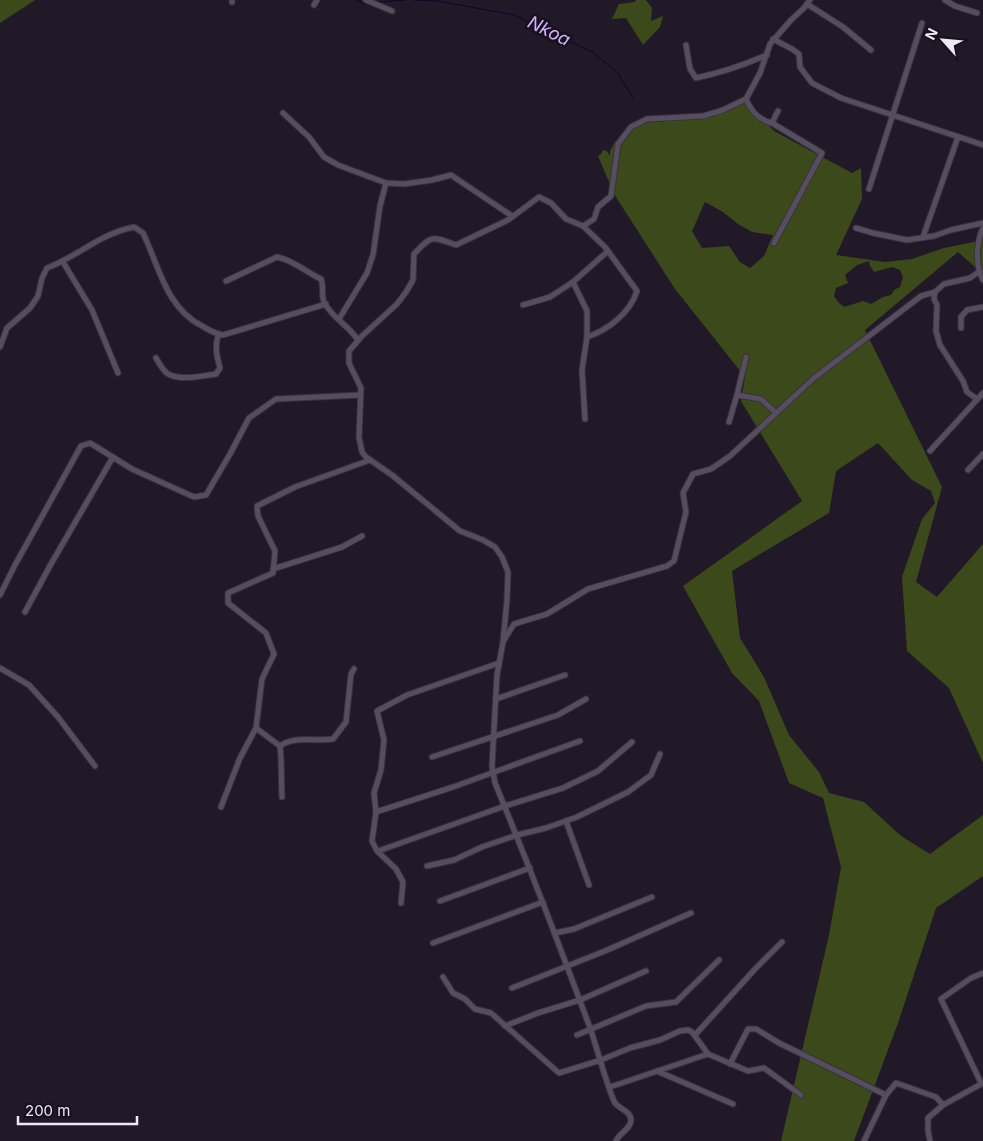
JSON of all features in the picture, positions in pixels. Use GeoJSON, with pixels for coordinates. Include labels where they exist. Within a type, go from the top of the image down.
{"type":"FeatureCollection","features":[{"type":"Feature","properties":{"kind":"street"},"geometry":{"type":"LineString","coordinates":[[366,0],[392,11]]}},
{"type":"Feature","properties":{"kind":"street"},"geometry":{"type":"LineString","coordinates":[[945,0],[955,6],[977,13]]}},
{"type":"Feature","properties":{"kind":"street"},"geometry":{"type":"LineString","coordinates":[[583,226],[594,219],[598,207],[611,196],[618,144],[631,127],[647,119],[703,116],[723,110],[746,99],[760,73],[773,39],[808,2],[871,50]]}},
{"type":"Feature","properties":{"kind":"street"},"geometry":{"type":"LineString","coordinates":[[868,189],[922,23]]}},
{"type":"Feature","properties":{"kind":"street"},"geometry":{"type":"LineString","coordinates":[[773,39],[799,54],[800,67],[812,83],[841,98],[983,145]]}},
{"type":"Feature","properties":{"kind":"street"},"geometry":{"type":"LineString","coordinates":[[686,45],[690,69],[696,78],[716,74],[767,55]]}},
{"type":"Feature","properties":{"kind":"street"},"geometry":{"type":"LineString","coordinates":[[746,99],[757,116],[772,122],[822,153],[774,243]]}},
{"type":"Feature","properties":{"kind":"street"},"geometry":{"type":"LineString","coordinates":[[772,122],[778,111]]}},
{"type":"Feature","properties":{"kind":"street"},"geometry":{"type":"LineString","coordinates":[[283,113],[309,136],[324,157],[338,165],[386,183],[404,184],[451,175],[512,216]]}},
{"type":"Feature","properties":{"kind":"street"},"geometry":{"type":"LineString","coordinates":[[924,237],[958,137]]}},
{"type":"Feature","properties":{"kind":"street"},"geometry":{"type":"LineString","coordinates":[[339,319],[367,273],[373,255],[380,206],[386,183]]}},
{"type":"Feature","properties":{"kind":"street"},"geometry":{"type":"LineString","coordinates":[[587,337],[610,326],[623,314],[637,291],[608,251],[583,226],[566,219],[551,203],[539,197],[512,216],[456,245],[438,238],[428,239],[414,254],[413,280],[406,292],[397,304],[358,340],[349,351],[349,363],[361,388],[359,437],[362,452],[460,531],[495,547],[502,556],[508,572],[507,600],[496,699],[492,766],[495,783],[555,932],[610,1086],[614,1103],[631,1118],[630,1124],[618,1135],[616,1141]]}},
{"type":"Feature","properties":{"kind":"street"},"geometry":{"type":"LineString","coordinates":[[856,228],[907,240],[934,236],[951,230],[983,224]]}},
{"type":"Feature","properties":{"kind":"street"},"geometry":{"type":"LineString","coordinates":[[0,347],[7,328],[30,308],[38,296],[42,278],[47,268],[63,262],[92,242],[121,229],[134,227],[143,233],[169,296],[190,321],[219,334],[223,335],[326,304]]}},
{"type":"Feature","properties":{"kind":"street"},"geometry":{"type":"LineString","coordinates":[[983,228],[978,238],[978,262],[983,280]]}},
{"type":"Feature","properties":{"kind":"street"},"geometry":{"type":"LineString","coordinates":[[523,305],[550,297],[573,282],[608,251]]}},
{"type":"Feature","properties":{"kind":"street"},"geometry":{"type":"LineString","coordinates":[[226,281],[277,258],[286,259],[321,278],[324,285],[322,299],[331,313],[351,329],[358,340]]}},
{"type":"Feature","properties":{"kind":"street"},"geometry":{"type":"LineString","coordinates":[[63,262],[92,310],[118,373]]}},
{"type":"Feature","properties":{"kind":"street"},"geometry":{"type":"LineString","coordinates":[[503,642],[514,624],[546,614],[588,589],[667,566],[674,561],[686,512],[683,493],[693,474],[712,469],[730,456],[814,378],[921,296],[935,292],[944,284],[970,278],[980,270]]}},
{"type":"Feature","properties":{"kind":"street"},"geometry":{"type":"LineString","coordinates":[[573,282],[587,311],[587,337],[582,370],[585,419]]}},
{"type":"Feature","properties":{"kind":"street"},"geometry":{"type":"LineString","coordinates":[[935,292],[934,298],[937,305],[936,331],[940,345],[963,381],[967,392],[977,399]]}},
{"type":"Feature","properties":{"kind":"street"},"geometry":{"type":"LineString","coordinates":[[961,328],[961,317],[967,310],[983,307]]}},
{"type":"Feature","properties":{"kind":"street"},"geometry":{"type":"LineString","coordinates":[[156,358],[167,373],[177,376],[192,377],[216,374],[220,368],[217,358],[216,341],[219,334]]}},
{"type":"Feature","properties":{"kind":"street"},"geometry":{"type":"LineString","coordinates":[[729,422],[746,357]]}},
{"type":"Feature","properties":{"kind":"street"},"geometry":{"type":"LineString","coordinates":[[930,451],[983,393]]}},
{"type":"Feature","properties":{"kind":"street"},"geometry":{"type":"LineString","coordinates":[[0,595],[81,446],[90,443],[132,469],[194,497],[206,495],[249,418],[276,399],[360,395]]}},
{"type":"Feature","properties":{"kind":"street"},"geometry":{"type":"LineString","coordinates":[[737,395],[761,399],[776,414]]}},
{"type":"Feature","properties":{"kind":"street"},"geometry":{"type":"LineString","coordinates":[[968,470],[983,454]]}},
{"type":"Feature","properties":{"kind":"street"},"geometry":{"type":"LineString","coordinates":[[25,612],[113,457]]}},
{"type":"Feature","properties":{"kind":"street"},"geometry":{"type":"LineString","coordinates":[[221,807],[240,758],[256,728],[262,679],[274,654],[266,633],[228,603],[228,593],[273,573],[275,552],[258,516],[257,506],[295,487],[370,460]]}},
{"type":"Feature","properties":{"kind":"street"},"geometry":{"type":"LineString","coordinates":[[273,569],[342,547],[362,536]]}},
{"type":"Feature","properties":{"kind":"street"},"geometry":{"type":"LineString","coordinates":[[401,902],[403,882],[396,868],[377,851],[372,841],[376,812],[374,793],[381,770],[384,740],[377,712],[407,696],[499,663]]}},
{"type":"Feature","properties":{"kind":"street"},"geometry":{"type":"LineString","coordinates":[[0,668],[29,685],[58,717],[95,766]]}},
{"type":"Feature","properties":{"kind":"street"},"geometry":{"type":"LineString","coordinates":[[280,746],[287,741],[304,739],[324,741],[333,739],[346,722],[351,674],[354,669]]}},
{"type":"Feature","properties":{"kind":"street"},"geometry":{"type":"LineString","coordinates":[[496,699],[565,674]]}},
{"type":"Feature","properties":{"kind":"street"},"geometry":{"type":"LineString","coordinates":[[432,757],[558,715],[586,698]]}},
{"type":"Feature","properties":{"kind":"street"},"geometry":{"type":"LineString","coordinates":[[256,728],[280,746]]}},
{"type":"Feature","properties":{"kind":"street"},"geometry":{"type":"LineString","coordinates":[[376,812],[580,741]]}},
{"type":"Feature","properties":{"kind":"street"},"geometry":{"type":"LineString","coordinates":[[381,850],[505,806],[563,788],[598,771],[632,742]]}},
{"type":"Feature","properties":{"kind":"street"},"geometry":{"type":"LineString","coordinates":[[280,746],[282,797]]}},
{"type":"Feature","properties":{"kind":"street"},"geometry":{"type":"LineString","coordinates":[[427,866],[454,860],[482,847],[516,835],[566,821],[628,792],[651,776],[660,754]]}},
{"type":"Feature","properties":{"kind":"street"},"geometry":{"type":"LineString","coordinates":[[566,821],[589,885]]}},
{"type":"Feature","properties":{"kind":"street"},"geometry":{"type":"LineString","coordinates":[[440,901],[530,868]]}},
{"type":"Feature","properties":{"kind":"street"},"geometry":{"type":"LineString","coordinates":[[555,932],[574,929],[652,897]]}},
{"type":"Feature","properties":{"kind":"street"},"geometry":{"type":"LineString","coordinates":[[433,943],[543,902]]}},
{"type":"Feature","properties":{"kind":"street"},"geometry":{"type":"LineString","coordinates":[[512,988],[649,933],[691,913]]}},
{"type":"Feature","properties":{"kind":"street"},"geometry":{"type":"LineString","coordinates":[[695,1035],[782,942]]}},
{"type":"Feature","properties":{"kind":"street"},"geometry":{"type":"LineString","coordinates":[[576,1035],[646,1006],[676,1002],[719,960]]}},
{"type":"Feature","properties":{"kind":"street"},"geometry":{"type":"LineString","coordinates":[[505,1026],[580,1000],[646,971]]}},
{"type":"Feature","properties":{"kind":"street"},"geometry":{"type":"LineString","coordinates":[[930,1141],[928,1118],[943,1105],[982,1083],[941,998],[983,972]]}},
{"type":"Feature","properties":{"kind":"street"},"geometry":{"type":"LineString","coordinates":[[443,977],[453,993],[465,999],[475,1009],[491,1013],[559,1073],[601,1060],[630,1048],[660,1040],[680,1031],[688,1030],[695,1035],[708,1054],[748,1071],[764,1068],[801,1095]]}},
{"type":"Feature","properties":{"kind":"street"},"geometry":{"type":"LineString","coordinates":[[730,1064],[748,1029],[756,1029],[779,1043],[886,1095]]}},
{"type":"Feature","properties":{"kind":"street"},"geometry":{"type":"LineString","coordinates":[[610,1086],[708,1054]]}},
{"type":"Feature","properties":{"kind":"street"},"geometry":{"type":"LineString","coordinates":[[657,1070],[733,1104]]}},
{"type":"Feature","properties":{"kind":"street"},"geometry":{"type":"LineString","coordinates":[[864,1141],[886,1095],[896,1083],[936,1097],[943,1105]]}},
{"type":"Feature","properties":{"kind":"green space"},"geometry":{"type":"Polygon","coordinates":[[[0,0],[35,0],[0,23],[0,0]]]}},
{"type":"Feature","properties":{"kind":"green space"},"geometry":{"type":"Polygon","coordinates":[[[636,0],[646,0],[652,8],[651,21],[663,16],[660,27],[643,45],[626,18],[612,19],[619,4],[635,2],[636,0]]]}},
{"type":"Feature","properties":{"kind":"green space"},"geometry":{"type":"Polygon","coordinates":[[[745,98],[774,131],[852,173],[861,168],[862,199],[836,255],[885,262],[912,259],[944,248],[983,240],[983,274],[958,252],[865,330],[942,487],[916,582],[937,597],[983,544],[983,763],[949,688],[907,651],[902,577],[922,519],[935,503],[931,491],[912,480],[878,443],[836,471],[829,513],[732,571],[740,638],[764,677],[789,735],[819,772],[829,793],[864,802],[901,836],[930,854],[983,815],[983,876],[936,908],[898,1023],[854,1141],[781,1141],[829,935],[841,867],[823,798],[789,783],[759,701],[732,673],[683,586],[802,501],[741,401],[745,377],[675,289],[614,194],[598,156],[603,150],[607,151],[610,156],[610,151],[615,142],[624,133],[653,120],[661,122],[682,116],[723,112],[745,98]],[[705,202],[692,231],[702,248],[729,246],[740,262],[750,268],[764,256],[773,235],[752,232],[705,202]],[[869,261],[857,265],[845,275],[848,283],[836,288],[834,296],[844,307],[863,301],[871,304],[891,295],[894,290],[900,287],[903,277],[900,270],[892,267],[874,272],[869,261]]]}},
{"type":"Feature","properties":{"kind":"waterway","name":"Nkoa"},"geometry":{"type":"LineString","coordinates":[[357,0],[364,4],[368,3]]}},
{"type":"Feature","properties":{"kind":"waterway","name":"Nkoa"},"geometry":{"type":"LineString","coordinates":[[377,2],[405,0]]}},
{"type":"Feature","properties":{"kind":"waterway","name":"Nkoa"},"geometry":{"type":"LineString","coordinates":[[413,0],[438,1],[514,15],[592,52],[617,72],[633,98]]}}]}
